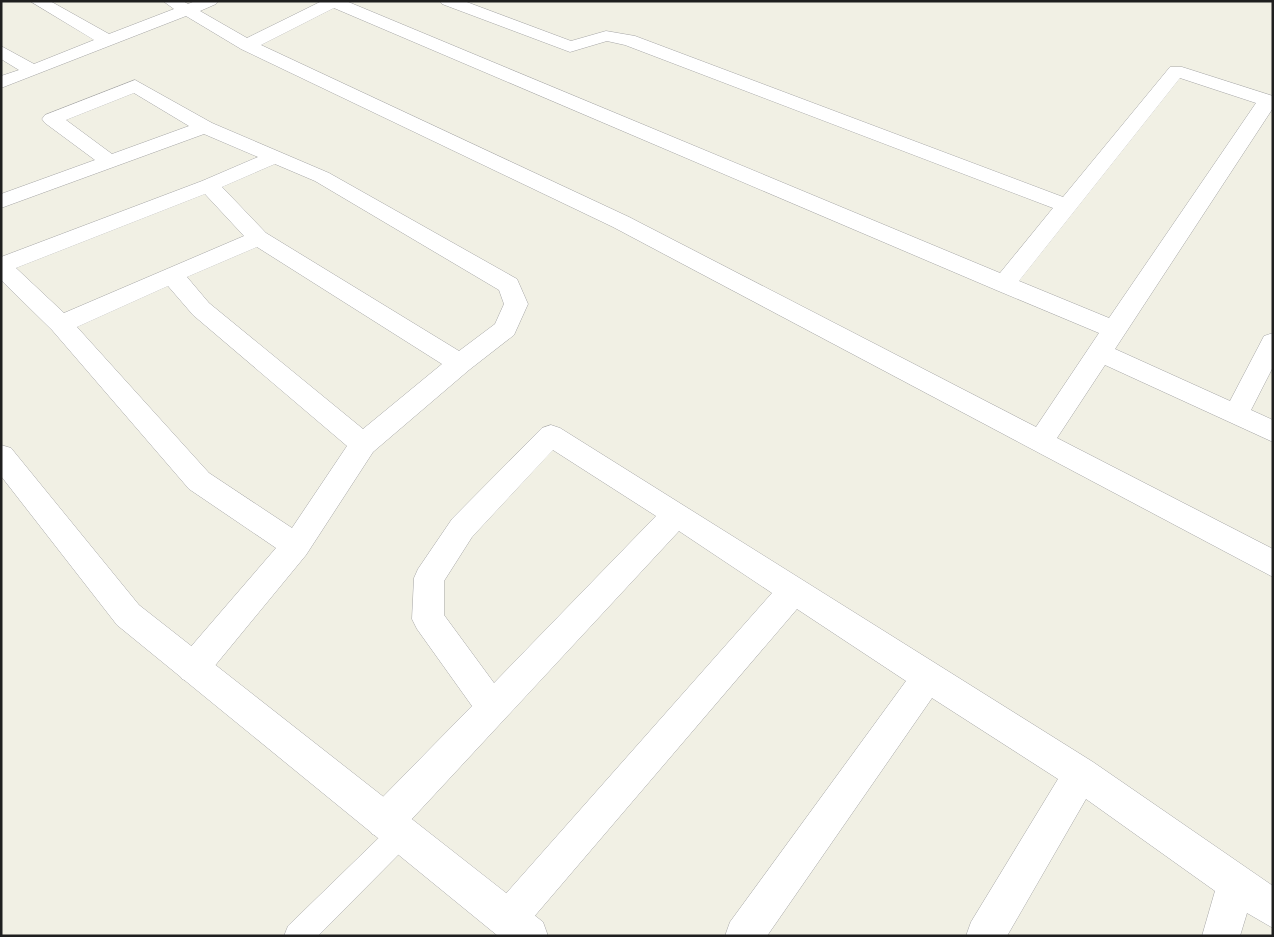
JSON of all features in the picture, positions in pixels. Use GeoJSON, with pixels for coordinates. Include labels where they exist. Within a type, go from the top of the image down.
{"type":"FeatureCollection","features":[{"type":"Feature","properties":{"kind":"street"},"geometry":{"type":"LineString","coordinates":[[38,1],[108,41]]}},
{"type":"Feature","properties":{"kind":"street"},"geometry":{"type":"LineString","coordinates":[[1,83],[108,41],[179,6],[210,1]]}},
{"type":"Feature","properties":{"kind":"street"},"geometry":{"type":"LineString","coordinates":[[246,45],[334,1],[1114,330]]}},
{"type":"Feature","properties":{"kind":"street"},"geometry":{"type":"LineString","coordinates":[[448,1],[570,46],[606,36],[629,40],[1067,206]]}},
{"type":"Feature","properties":{"kind":"street"},"geometry":{"type":"LineString","coordinates":[[179,6],[246,45],[621,222],[1273,564]]}},
{"type":"Feature","properties":{"kind":"street"},"geometry":{"type":"LineString","coordinates":[[1,51],[32,70]]}},
{"type":"Feature","properties":{"kind":"street"},"geometry":{"type":"LineString","coordinates":[[1004,284],[1176,71],[1270,101],[1040,442]]}},
{"type":"Feature","properties":{"kind":"street"},"geometry":{"type":"LineString","coordinates":[[108,160],[52,119],[135,86],[205,126],[322,177],[509,285],[516,304],[505,329],[460,363],[362,444],[296,546],[193,668]]}},
{"type":"Feature","properties":{"kind":"street"},"geometry":{"type":"LineString","coordinates":[[1,201],[108,160],[205,126]]}},
{"type":"Feature","properties":{"kind":"street"},"geometry":{"type":"LineString","coordinates":[[274,157],[209,185],[1,266],[61,324],[199,481],[296,546]]}},
{"type":"Feature","properties":{"kind":"street"},"geometry":{"type":"LineString","coordinates":[[209,185],[258,238],[460,363]]}},
{"type":"Feature","properties":{"kind":"street"},"geometry":{"type":"LineString","coordinates":[[61,324],[258,238]]}},
{"type":"Feature","properties":{"kind":"street"},"geometry":{"type":"LineString","coordinates":[[172,275],[201,309],[362,444]]}},
{"type":"Feature","properties":{"kind":"street"},"geometry":{"type":"LineString","coordinates":[[1236,415],[1273,342]]}},
{"type":"Feature","properties":{"kind":"street"},"geometry":{"type":"LineString","coordinates":[[1100,352],[1273,432]]}},
{"type":"Feature","properties":{"kind":"street"},"geometry":{"type":"LineString","coordinates":[[492,707],[428,618],[429,578],[462,528],[551,435],[677,514],[927,678],[1080,774],[1236,885],[1273,909]]}},
{"type":"Feature","properties":{"kind":"street"},"geometry":{"type":"LineString","coordinates":[[1,456],[128,615],[518,927],[793,591]]}},
{"type":"Feature","properties":{"kind":"street"},"geometry":{"type":"LineString","coordinates":[[393,827],[492,707],[677,514]]}},
{"type":"Feature","properties":{"kind":"street"},"geometry":{"type":"LineString","coordinates":[[744,936],[927,678]]}},
{"type":"Feature","properties":{"kind":"street"},"geometry":{"type":"LineString","coordinates":[[985,936],[1080,774]]}},
{"type":"Feature","properties":{"kind":"street"},"geometry":{"type":"LineString","coordinates":[[1221,936],[1236,885]]}},
{"type":"Feature","properties":{"kind":"lane"},"geometry":{"type":"LineString","coordinates":[[298,936],[393,827]]}}]}
